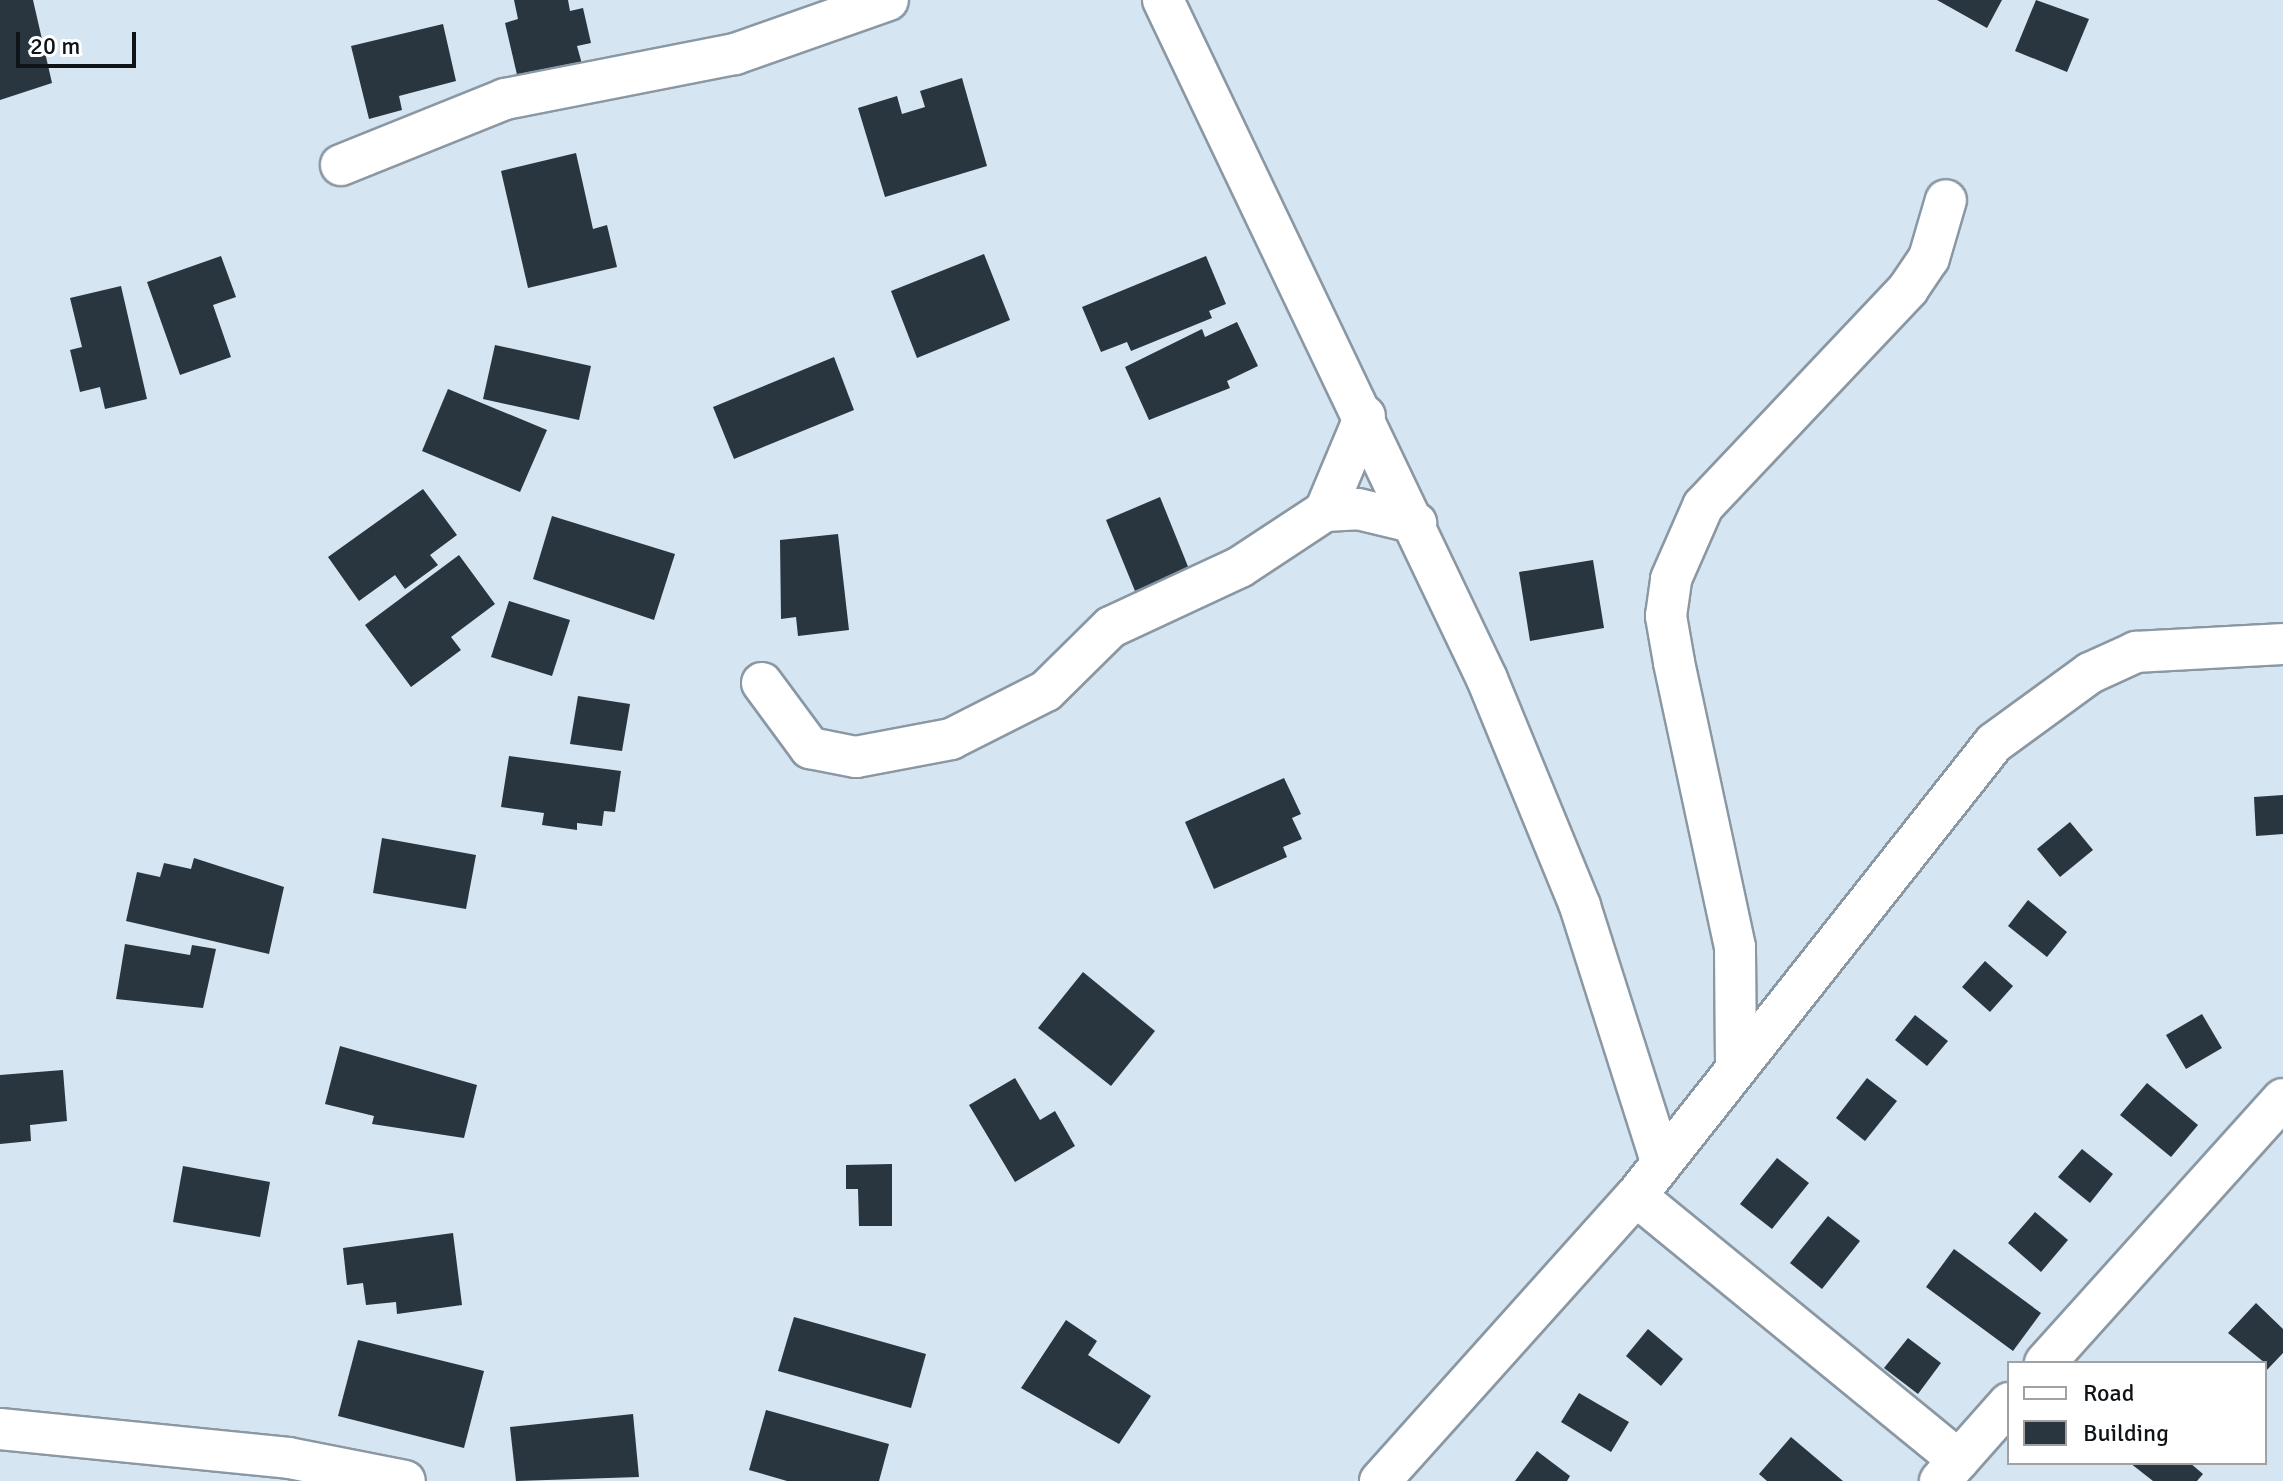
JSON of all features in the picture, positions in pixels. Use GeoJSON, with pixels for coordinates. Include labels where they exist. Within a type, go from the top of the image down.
{"type":"FeatureCollection","features":[{"type":"Feature","properties":{"kind":"street"},"geometry":{"type":"LineString","coordinates":[[341,165],[505,99],[735,54],[888,0]]}},
{"type":"Feature","properties":{"kind":"street"},"geometry":{"type":"LineString","coordinates":[[1163,0],[1416,523],[1580,906],[1661,1161]]}},
{"type":"Feature","properties":{"kind":"street"},"geometry":{"type":"LineString","coordinates":[[1736,1064],[1735,947],[1674,662],[1666,616],[1671,579],[1703,506],[1908,289],[1929,258],[1946,200]]}},
{"type":"Feature","properties":{"kind":"street"},"geometry":{"type":"LineString","coordinates":[[1325,511],[1365,416]]}},
{"type":"Feature","properties":{"kind":"street"},"geometry":{"type":"LineString","coordinates":[[762,683],[810,748],[856,757],[951,739],[1046,691],[1111,627],[1240,567],[1325,511],[1358,509],[1416,523]]}},
{"type":"Feature","properties":{"kind":"street"},"geometry":{"type":"LineString","coordinates":[[1380,1481],[1636,1196],[1736,1064],[1975,765],[2051,698],[2136,652],[2283,644]]}},
{"type":"Feature","properties":{"kind":"street"},"geometry":{"type":"LineString","coordinates":[[2047,1361],[2283,1099]]}},
{"type":"Feature","properties":{"kind":"street"},"geometry":{"type":"LineString","coordinates":[[1636,1196],[1949,1470],[2007,1405]]}},
{"type":"Feature","properties":{"kind":"street"},"geometry":{"type":"LineString","coordinates":[[0,1429],[289,1458],[405,1481]]}},
{"type":"Feature","properties":{"kind":"building"},"geometry":{"type":"Polygon","coordinates":[[[0,0],[33,0],[52,83],[0,100],[0,0]]]}},
{"type":"Feature","properties":{"kind":"building"},"geometry":{"type":"Polygon","coordinates":[[[514,0],[568,0],[570,11],[583,8],[591,43],[577,46],[582,64],[518,79],[505,23],[518,19],[514,0]]]}},
{"type":"Feature","properties":{"kind":"building"},"geometry":{"type":"Polygon","coordinates":[[[1937,0],[2002,0],[1987,28],[1937,0]]]}},
{"type":"Feature","properties":{"kind":"building"},"geometry":{"type":"Polygon","coordinates":[[[2036,0],[2089,19],[2067,72],[2015,51],[2036,0]]]}},
{"type":"Feature","properties":{"kind":"building"},"geometry":{"type":"Polygon","coordinates":[[[443,24],[456,81],[399,96],[402,110],[369,119],[351,46],[443,24]]]}},
{"type":"Feature","properties":{"kind":"building"},"geometry":{"type":"Polygon","coordinates":[[[962,78],[987,166],[885,197],[858,108],[897,96],[902,114],[925,107],[920,91],[962,78]]]}},
{"type":"Feature","properties":{"kind":"building"},"geometry":{"type":"Polygon","coordinates":[[[576,153],[593,229],[607,225],[617,267],[528,288],[501,171],[576,153]]]}},
{"type":"Feature","properties":{"kind":"building"},"geometry":{"type":"Polygon","coordinates":[[[984,254],[1010,320],[917,358],[891,291],[984,254]]]}},
{"type":"Feature","properties":{"kind":"building"},"geometry":{"type":"Polygon","coordinates":[[[221,256],[236,297],[213,305],[231,357],[180,375],[147,282],[221,256]]]}},
{"type":"Feature","properties":{"kind":"building"},"geometry":{"type":"Polygon","coordinates":[[[1206,256],[1226,304],[1209,311],[1212,318],[1131,351],[1127,342],[1101,352],[1082,307],[1206,256]]]}},
{"type":"Feature","properties":{"kind":"building"},"geometry":{"type":"Polygon","coordinates":[[[121,286],[147,399],[105,409],[100,387],[80,392],[70,350],[82,347],[70,298],[121,286]]]}},
{"type":"Feature","properties":{"kind":"building"},"geometry":{"type":"Polygon","coordinates":[[[1237,322],[1258,366],[1227,381],[1230,388],[1149,420],[1125,367],[1202,329],[1205,337],[1237,322]]]}},
{"type":"Feature","properties":{"kind":"building"},"geometry":{"type":"Polygon","coordinates":[[[495,345],[591,366],[579,420],[483,399],[495,345]]]}},
{"type":"Feature","properties":{"kind":"building"},"geometry":{"type":"Polygon","coordinates":[[[834,357],[854,410],[734,459],[713,407],[834,357]]]}},
{"type":"Feature","properties":{"kind":"building"},"geometry":{"type":"Polygon","coordinates":[[[448,389],[547,430],[520,492],[422,451],[448,389]]]}},
{"type":"Feature","properties":{"kind":"building"},"geometry":{"type":"Polygon","coordinates":[[[423,489],[457,535],[430,555],[438,565],[405,589],[395,575],[359,601],[328,557],[423,489]]]}},
{"type":"Feature","properties":{"kind":"building"},"geometry":{"type":"Polygon","coordinates":[[[1160,497],[1189,569],[1135,591],[1106,520],[1160,497]]]}},
{"type":"Feature","properties":{"kind":"building"},"geometry":{"type":"Polygon","coordinates":[[[552,516],[675,554],[654,620],[533,579],[552,516]]]}},
{"type":"Feature","properties":{"kind":"building"},"geometry":{"type":"Polygon","coordinates":[[[838,534],[849,630],[798,636],[796,617],[781,619],[780,540],[838,534]]]}},
{"type":"Feature","properties":{"kind":"building"},"geometry":{"type":"Polygon","coordinates":[[[459,555],[495,604],[451,637],[461,650],[411,687],[365,625],[459,555]]]}},
{"type":"Feature","properties":{"kind":"building"},"geometry":{"type":"Polygon","coordinates":[[[1593,560],[1604,628],[1530,641],[1519,572],[1593,560]]]}},
{"type":"Feature","properties":{"kind":"building"},"geometry":{"type":"Polygon","coordinates":[[[509,601],[570,620],[552,676],[491,657],[509,601]]]}},
{"type":"Feature","properties":{"kind":"building"},"geometry":{"type":"Polygon","coordinates":[[[578,696],[630,704],[622,751],[570,744],[578,696]]]}},
{"type":"Feature","properties":{"kind":"building"},"geometry":{"type":"Polygon","coordinates":[[[509,756],[621,771],[615,812],[604,811],[602,826],[577,823],[577,830],[542,825],[544,813],[501,807],[509,756]]]}},
{"type":"Feature","properties":{"kind":"building"},"geometry":{"type":"Polygon","coordinates":[[[1284,778],[1301,814],[1292,818],[1302,839],[1283,847],[1287,857],[1214,889],[1185,822],[1284,778]]]}},
{"type":"Feature","properties":{"kind":"building"},"geometry":{"type":"Polygon","coordinates":[[[2283,795],[2283,834],[2256,836],[2254,797],[2283,795]]]}},
{"type":"Feature","properties":{"kind":"building"},"geometry":{"type":"Polygon","coordinates":[[[2070,822],[2093,850],[2060,877],[2037,849],[2070,822]]]}},
{"type":"Feature","properties":{"kind":"building"},"geometry":{"type":"Polygon","coordinates":[[[382,838],[476,855],[466,909],[373,893],[382,838]]]}},
{"type":"Feature","properties":{"kind":"building"},"geometry":{"type":"Polygon","coordinates":[[[194,858],[284,887],[269,954],[126,921],[137,872],[160,877],[164,863],[191,869],[194,858]]]}},
{"type":"Feature","properties":{"kind":"building"},"geometry":{"type":"Polygon","coordinates":[[[2028,900],[2067,932],[2047,957],[2008,926],[2028,900]]]}},
{"type":"Feature","properties":{"kind":"building"},"geometry":{"type":"Polygon","coordinates":[[[125,944],[190,955],[192,945],[216,949],[203,1008],[116,999],[125,944]]]}},
{"type":"Feature","properties":{"kind":"building"},"geometry":{"type":"Polygon","coordinates":[[[1985,961],[2013,986],[1990,1012],[1962,987],[1985,961]]]}},
{"type":"Feature","properties":{"kind":"building"},"geometry":{"type":"Polygon","coordinates":[[[1083,972],[1155,1031],[1111,1086],[1038,1028],[1083,972]]]}},
{"type":"Feature","properties":{"kind":"building"},"geometry":{"type":"Polygon","coordinates":[[[2202,1014],[2222,1048],[2186,1069],[2166,1035],[2202,1014]]]}},
{"type":"Feature","properties":{"kind":"building"},"geometry":{"type":"Polygon","coordinates":[[[1915,1015],[1948,1041],[1927,1066],[1895,1040],[1915,1015]]]}},
{"type":"Feature","properties":{"kind":"building"},"geometry":{"type":"Polygon","coordinates":[[[340,1046],[477,1085],[464,1138],[372,1124],[374,1116],[325,1104],[340,1046]]]}},
{"type":"Feature","properties":{"kind":"building"},"geometry":{"type":"Polygon","coordinates":[[[63,1070],[67,1121],[30,1125],[31,1141],[0,1144],[0,1075],[63,1070]]]}},
{"type":"Feature","properties":{"kind":"building"},"geometry":{"type":"Polygon","coordinates":[[[1015,1078],[1040,1120],[1055,1111],[1075,1146],[1015,1182],[969,1105],[1015,1078]]]}},
{"type":"Feature","properties":{"kind":"building"},"geometry":{"type":"Polygon","coordinates":[[[1867,1078],[1897,1101],[1865,1141],[1836,1118],[1867,1078]]]}},
{"type":"Feature","properties":{"kind":"building"},"geometry":{"type":"Polygon","coordinates":[[[2147,1083],[2198,1125],[2171,1157],[2120,1115],[2147,1083]]]}},
{"type":"Feature","properties":{"kind":"building"},"geometry":{"type":"Polygon","coordinates":[[[2082,1149],[2113,1174],[2090,1203],[2058,1177],[2082,1149]]]}},
{"type":"Feature","properties":{"kind":"building"},"geometry":{"type":"Polygon","coordinates":[[[1777,1158],[1809,1183],[1772,1229],[1740,1204],[1777,1158]]]}},
{"type":"Feature","properties":{"kind":"building"},"geometry":{"type":"Polygon","coordinates":[[[892,1164],[892,1226],[859,1226],[858,1189],[846,1189],[846,1165],[892,1164]]]}},
{"type":"Feature","properties":{"kind":"building"},"geometry":{"type":"Polygon","coordinates":[[[183,1166],[270,1182],[260,1237],[173,1222],[183,1166]]]}},
{"type":"Feature","properties":{"kind":"building"},"geometry":{"type":"Polygon","coordinates":[[[2035,1212],[2068,1240],[2041,1272],[2008,1243],[2035,1212]]]}},
{"type":"Feature","properties":{"kind":"building"},"geometry":{"type":"Polygon","coordinates":[[[1828,1216],[1860,1241],[1822,1289],[1790,1263],[1828,1216]]]}},
{"type":"Feature","properties":{"kind":"building"},"geometry":{"type":"Polygon","coordinates":[[[453,1233],[462,1305],[397,1314],[396,1302],[366,1305],[363,1283],[347,1285],[343,1248],[453,1233]]]}},
{"type":"Feature","properties":{"kind":"building"},"geometry":{"type":"Polygon","coordinates":[[[1954,1249],[2041,1313],[2013,1351],[1926,1287],[1954,1249]]]}},
{"type":"Feature","properties":{"kind":"building"},"geometry":{"type":"Polygon","coordinates":[[[2256,1303],[2283,1329],[2283,1353],[2267,1370],[2267,1361],[2263,1361],[2228,1333],[2256,1303]]]}},
{"type":"Feature","properties":{"kind":"building"},"geometry":{"type":"Polygon","coordinates":[[[794,1317],[926,1354],[911,1408],[778,1371],[794,1317]]]}},
{"type":"Feature","properties":{"kind":"building"},"geometry":{"type":"Polygon","coordinates":[[[1066,1320],[1097,1341],[1088,1355],[1151,1396],[1119,1444],[1021,1388],[1066,1320]]]}},
{"type":"Feature","properties":{"kind":"building"},"geometry":{"type":"Polygon","coordinates":[[[1648,1329],[1683,1359],[1661,1386],[1626,1356],[1648,1329]]]}},
{"type":"Feature","properties":{"kind":"building"},"geometry":{"type":"Polygon","coordinates":[[[1908,1338],[1941,1363],[1918,1394],[1884,1368],[1908,1338]]]}},
{"type":"Feature","properties":{"kind":"building"},"geometry":{"type":"Polygon","coordinates":[[[358,1340],[484,1371],[464,1448],[338,1416],[358,1340]]]}},
{"type":"Feature","properties":{"kind":"building"},"geometry":{"type":"Polygon","coordinates":[[[1579,1393],[1629,1422],[1611,1452],[1561,1422],[1579,1393]]]}},
{"type":"Feature","properties":{"kind":"building"},"geometry":{"type":"Polygon","coordinates":[[[766,1410],[889,1444],[879,1481],[787,1481],[749,1470],[766,1410]]]}},
{"type":"Feature","properties":{"kind":"building"},"geometry":{"type":"Polygon","coordinates":[[[633,1414],[639,1477],[516,1481],[510,1427],[633,1414]]]}},
{"type":"Feature","properties":{"kind":"building"},"geometry":{"type":"Polygon","coordinates":[[[1791,1437],[1843,1481],[1767,1481],[1759,1474],[1791,1437]]]}},
{"type":"Feature","properties":{"kind":"building"},"geometry":{"type":"Polygon","coordinates":[[[1537,1451],[1570,1476],[1567,1481],[1515,1481],[1537,1451]]]}},
{"type":"Feature","properties":{"kind":"building"},"geometry":{"type":"Polygon","coordinates":[[[2133,1465],[2192,1465],[2203,1474],[2197,1481],[2153,1481],[2133,1465]]]}}]}
